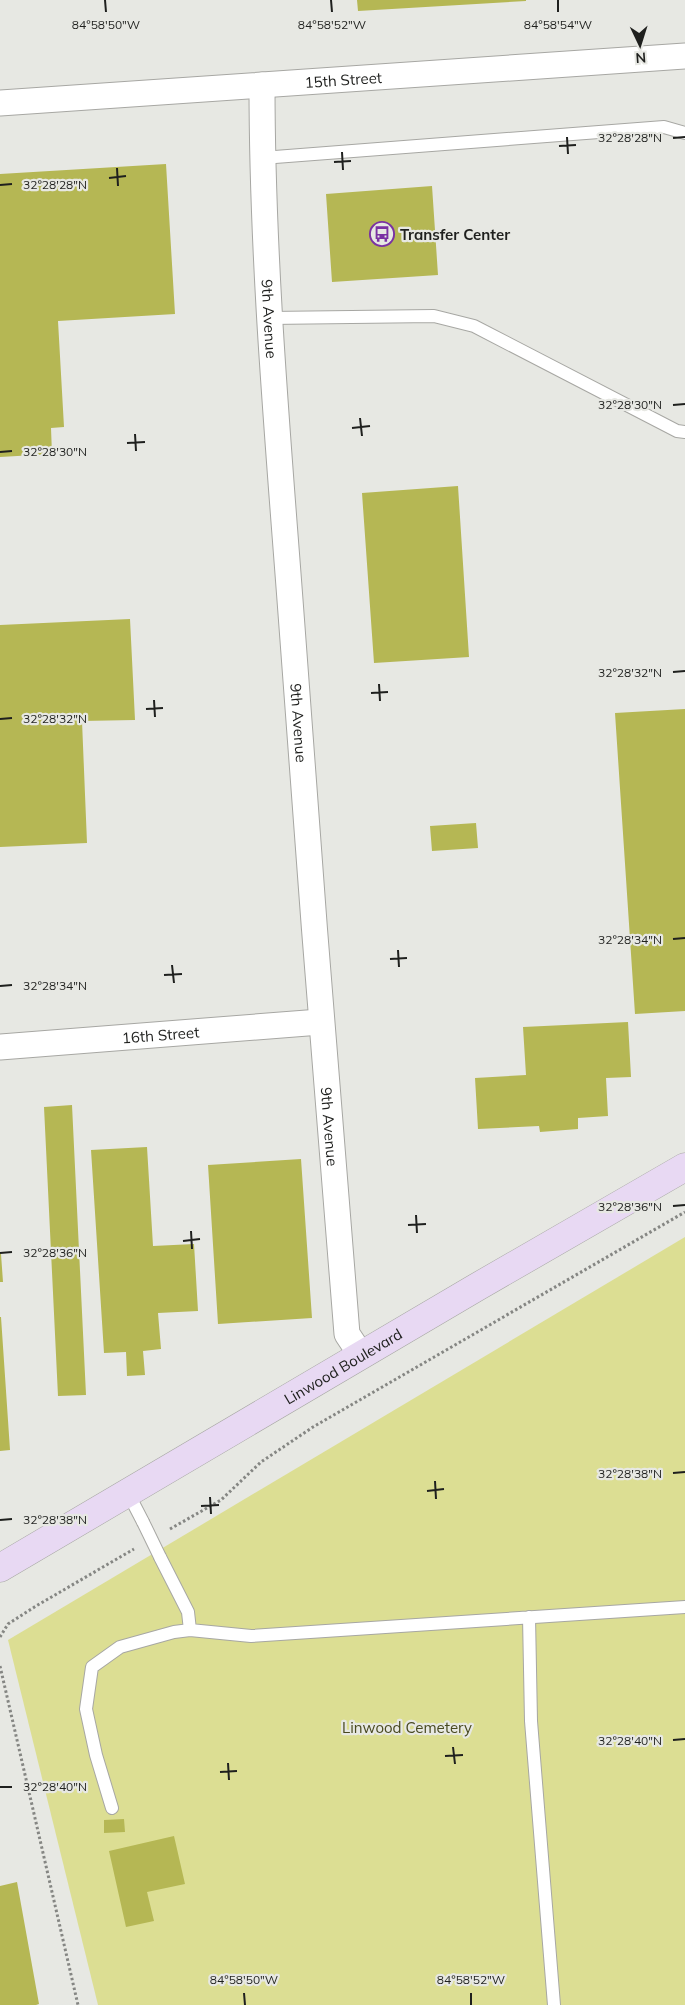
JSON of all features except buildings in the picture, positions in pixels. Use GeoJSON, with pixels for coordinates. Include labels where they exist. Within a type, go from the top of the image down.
{"type":"FeatureCollection","features":[{"type":"Feature","properties":{"kind":"street","name":"15th Street"},"geometry":{"type":"LineString","coordinates":[[0,103],[685,56]]}},
{"type":"Feature","properties":{"kind":"street","name":"9th Avenue"},"geometry":{"type":"LineString","coordinates":[[262,85],[262,158],[270,318],[320,1022],[347,1334],[361,1355]]}},
{"type":"Feature","properties":{"kind":"street","name":"16th Street"},"geometry":{"type":"LineString","coordinates":[[0,1047],[320,1022]]}},
{"type":"Feature","properties":{"kind":"street","name":"Linwood Boulevard"},"geometry":{"type":"LineString","coordinates":[[0,1568],[685,1167]]}},
{"type":"Feature","properties":{"kind":"lane"},"geometry":{"type":"LineString","coordinates":[[262,158],[664,127],[685,133]]}},
{"type":"Feature","properties":{"kind":"lane"},"geometry":{"type":"LineString","coordinates":[[270,318],[434,316],[474,326],[678,431],[685,432]]}},
{"type":"Feature","properties":{"kind":"lane"},"geometry":{"type":"LineString","coordinates":[[128,1492],[188,1612],[190,1630]]}},
{"type":"Feature","properties":{"kind":"lane"},"geometry":{"type":"LineString","coordinates":[[112,1808],[96,1755],[86,1709],[92,1667],[120,1647],[174,1632],[190,1630],[251,1636],[685,1607]]}},
{"type":"Feature","properties":{"kind":"lane"},"geometry":{"type":"LineString","coordinates":[[529,1617],[530,1721],[554,2005]]}},
{"type":"Feature","properties":{"kind":"path"},"geometry":{"type":"LineString","coordinates":[[161,1534],[221,1500],[261,1462],[313,1427],[685,1212]]}},
{"type":"Feature","properties":{"kind":"path"},"geometry":{"type":"LineString","coordinates":[[0,1637],[8,1624],[136,1548]]}},
{"type":"Feature","properties":{"kind":"path"},"geometry":{"type":"LineString","coordinates":[[0,1666],[78,2005]]}},
{"type":"Feature","properties":{"kind":"green space","name":"Linwood Cemetery"},"geometry":{"type":"Polygon","coordinates":[[[685,1237],[685,2005],[98,2005],[8,1640],[685,1237]]]}},
{"type":"Feature","properties":{"kind":"place","name":"Transfer Center"},"geometry":{"type":"Point","coordinates":[382,234]}}]}
